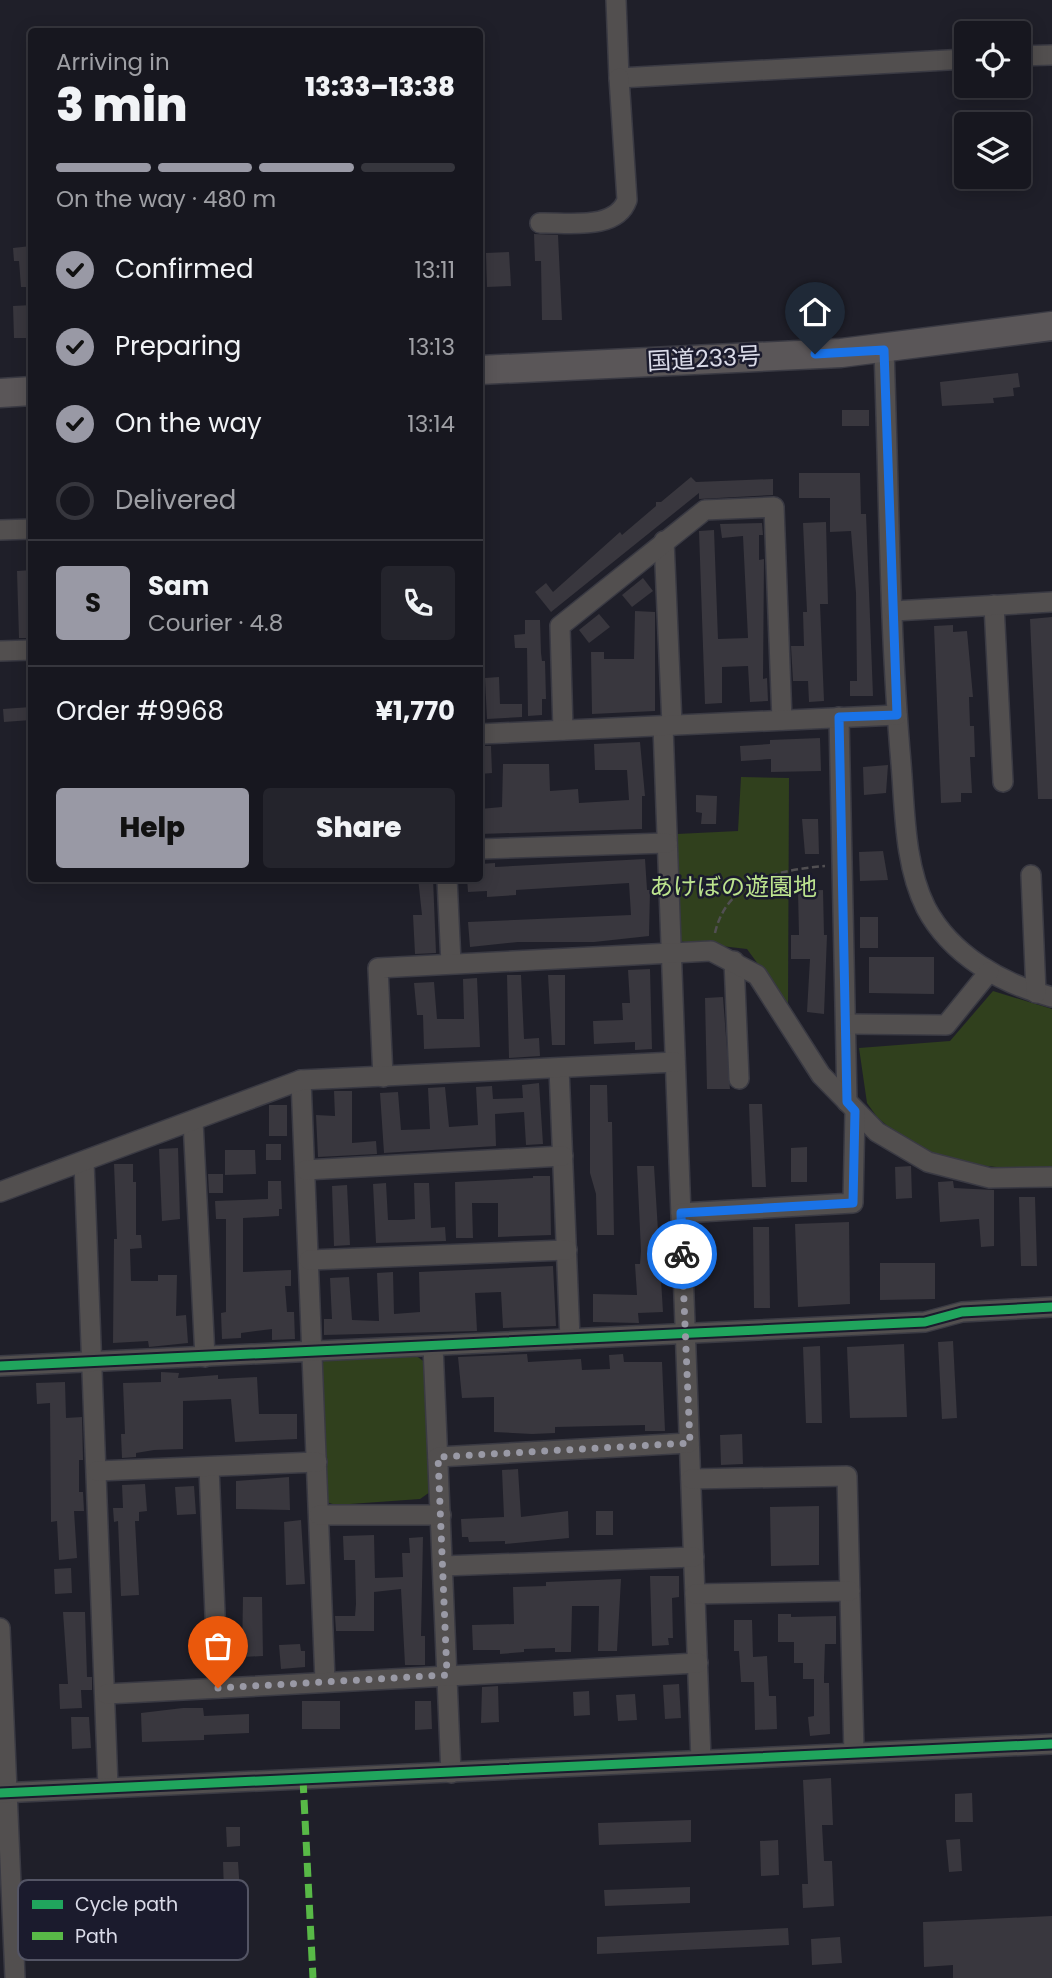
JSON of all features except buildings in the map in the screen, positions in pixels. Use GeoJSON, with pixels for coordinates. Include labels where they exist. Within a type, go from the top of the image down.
{"type":"FeatureCollection","features":[{"type":"Feature","properties":{"kind":"highway","name":"国道233号"},"geometry":{"type":"LineString","coordinates":[[483,370],[884,350],[1044,331]]}},
{"type":"Feature","properties":{"kind":"highway"},"geometry":{"type":"LineString","coordinates":[[0,393],[28,391]]}},
{"type":"Feature","properties":{"kind":"street"},"geometry":{"type":"LineString","coordinates":[[540,223],[609,220],[623,210],[627,200],[616,0]]}},
{"type":"Feature","properties":{"kind":"street"},"geometry":{"type":"LineString","coordinates":[[1031,56],[1052,55]]}},
{"type":"Feature","properties":{"kind":"street"},"geometry":{"type":"LineString","coordinates":[[619,78],[954,60]]}},
{"type":"Feature","properties":{"kind":"street"},"geometry":{"type":"LineString","coordinates":[[884,350],[897,715],[907,839],[917,884],[926,907],[943,932],[989,972],[1019,989],[1044,995],[1031,875]]}},
{"type":"Feature","properties":{"kind":"street"},"geometry":{"type":"LineString","coordinates":[[563,730],[560,626],[705,510],[774,507],[782,720]]}},
{"type":"Feature","properties":{"kind":"street"},"geometry":{"type":"LineString","coordinates":[[0,530],[28,529]]}},
{"type":"Feature","properties":{"kind":"street"},"geometry":{"type":"LineString","coordinates":[[664,541],[667,843],[701,1760]]}},
{"type":"Feature","properties":{"kind":"street"},"geometry":{"type":"LineString","coordinates":[[894,611],[1052,602]]}},
{"type":"Feature","properties":{"kind":"street"},"geometry":{"type":"LineString","coordinates":[[994,605],[1003,782]]}},
{"type":"Feature","properties":{"kind":"street"},"geometry":{"type":"LineString","coordinates":[[0,651],[28,650]]}},
{"type":"Feature","properties":{"kind":"street"},"geometry":{"type":"LineString","coordinates":[[483,734],[897,715]]}},
{"type":"Feature","properties":{"kind":"street"},"geometry":{"type":"LineString","coordinates":[[681,1213],[853,1203],[839,717]]}},
{"type":"Feature","properties":{"kind":"street"},"geometry":{"type":"LineString","coordinates":[[483,849],[667,843]]}},
{"type":"Feature","properties":{"kind":"street"},"geometry":{"type":"LineString","coordinates":[[447,882],[451,963]]}},
{"type":"Feature","properties":{"kind":"street"},"geometry":{"type":"LineString","coordinates":[[383,1077],[378,968],[711,951],[757,975],[821,1075],[877,1132],[928,1162],[990,1178],[1052,1177]]}},
{"type":"Feature","properties":{"kind":"street"},"geometry":{"type":"LineString","coordinates":[[734,961],[739,1079]]}},
{"type":"Feature","properties":{"kind":"street"},"geometry":{"type":"LineString","coordinates":[[847,1024],[946,1025],[989,972]]}},
{"type":"Feature","properties":{"kind":"street"},"geometry":{"type":"LineString","coordinates":[[0,1192],[301,1080],[675,1062]]}},
{"type":"Feature","properties":{"kind":"street"},"geometry":{"type":"LineString","coordinates":[[559,1068],[570,1339]]}},
{"type":"Feature","properties":{"kind":"street"},"geometry":{"type":"LineString","coordinates":[[301,1080],[325,1681]]}},
{"type":"Feature","properties":{"kind":"street"},"geometry":{"type":"LineString","coordinates":[[193,1121],[205,1357]]}},
{"type":"Feature","properties":{"kind":"street"},"geometry":{"type":"LineString","coordinates":[[305,1170],[563,1156]]}},
{"type":"Feature","properties":{"kind":"street"},"geometry":{"type":"LineString","coordinates":[[84,1162],[108,1787]]}},
{"type":"Feature","properties":{"kind":"street"},"geometry":{"type":"LineString","coordinates":[[309,1260],[566,1250]]}},
{"type":"Feature","properties":{"kind":"street"},"geometry":{"type":"LineString","coordinates":[[0,1366],[925,1322],[962,1312],[1052,1307]]}},
{"type":"Feature","properties":{"kind":"street"},"geometry":{"type":"LineString","coordinates":[[433,1346],[451,1773]]}},
{"type":"Feature","properties":{"kind":"street"},"geometry":{"type":"LineString","coordinates":[[438,1457],[690,1443]]}},
{"type":"Feature","properties":{"kind":"street"},"geometry":{"type":"LineString","coordinates":[[97,1472],[317,1462]]}},
{"type":"Feature","properties":{"kind":"street"},"geometry":{"type":"LineString","coordinates":[[209,1467],[218,1688]]}},
{"type":"Feature","properties":{"kind":"street"},"geometry":{"type":"LineString","coordinates":[[691,1479],[847,1476],[854,1753]]}},
{"type":"Feature","properties":{"kind":"street"},"geometry":{"type":"LineString","coordinates":[[319,1515],[441,1515]]}},
{"type":"Feature","properties":{"kind":"street"},"geometry":{"type":"LineString","coordinates":[[443,1566],[694,1557]]}},
{"type":"Feature","properties":{"kind":"street"},"geometry":{"type":"LineString","coordinates":[[695,1594],[850,1591]]}},
{"type":"Feature","properties":{"kind":"street"},"geometry":{"type":"LineString","coordinates":[[0,1628],[4,1793],[15,1978]]}},
{"type":"Feature","properties":{"kind":"street"},"geometry":{"type":"LineString","coordinates":[[106,1694],[698,1662]]}},
{"type":"Feature","properties":{"kind":"street"},"geometry":{"type":"LineString","coordinates":[[4,1793],[1052,1744]]}},
{"type":"Feature","properties":{"kind":"path"},"geometry":{"type":"LineString","coordinates":[[711,951],[718,919],[751,882],[768,874],[842,865]]}},
{"type":"Feature","properties":{"kind":"green space","name":"あけぼの遊園地"},"geometry":{"type":"Polygon","coordinates":[[[741,777],[789,778],[788,1005],[747,949],[678,941],[677,834],[738,831],[741,777]]]}},
{"type":"Feature","properties":{"kind":"green space"},"geometry":{"type":"Polygon","coordinates":[[[993,991],[1052,1009],[1052,1169],[1031,1171],[970,1164],[913,1148],[877,1117],[867,1103],[859,1048],[950,1041],[993,991]]]}},
{"type":"Feature","properties":{"kind":"green space"},"geometry":{"type":"Polygon","coordinates":[[[415,1355],[426,1363],[430,1492],[420,1499],[336,1505],[326,1502],[321,1367],[325,1358],[415,1355]]]}},
{"type":"Feature","properties":{"kind":"marked path"},"geometry":{"type":"LineString","coordinates":[[303,1779],[313,1978]]}},
{"type":"Feature","properties":{"kind":"cycle path"},"geometry":{"type":"LineString","coordinates":[[0,1366],[925,1322],[962,1312],[1052,1307]]}},
{"type":"Feature","properties":{"kind":"cycle path"},"geometry":{"type":"LineString","coordinates":[[0,1793],[1052,1744]]}},
{"type":"Feature","properties":{"kind":"way so far"},"geometry":{"type":"LineString","coordinates":[[218,1688],[447,1675],[438,1457],[690,1443],[682,1254]]}},
{"type":"Feature","properties":{"kind":"route"},"geometry":{"type":"LineString","coordinates":[[682,1254],[681,1213],[853,1203],[855,1111],[847,1102],[839,717],[897,715],[884,350],[815,354]]}}]}
